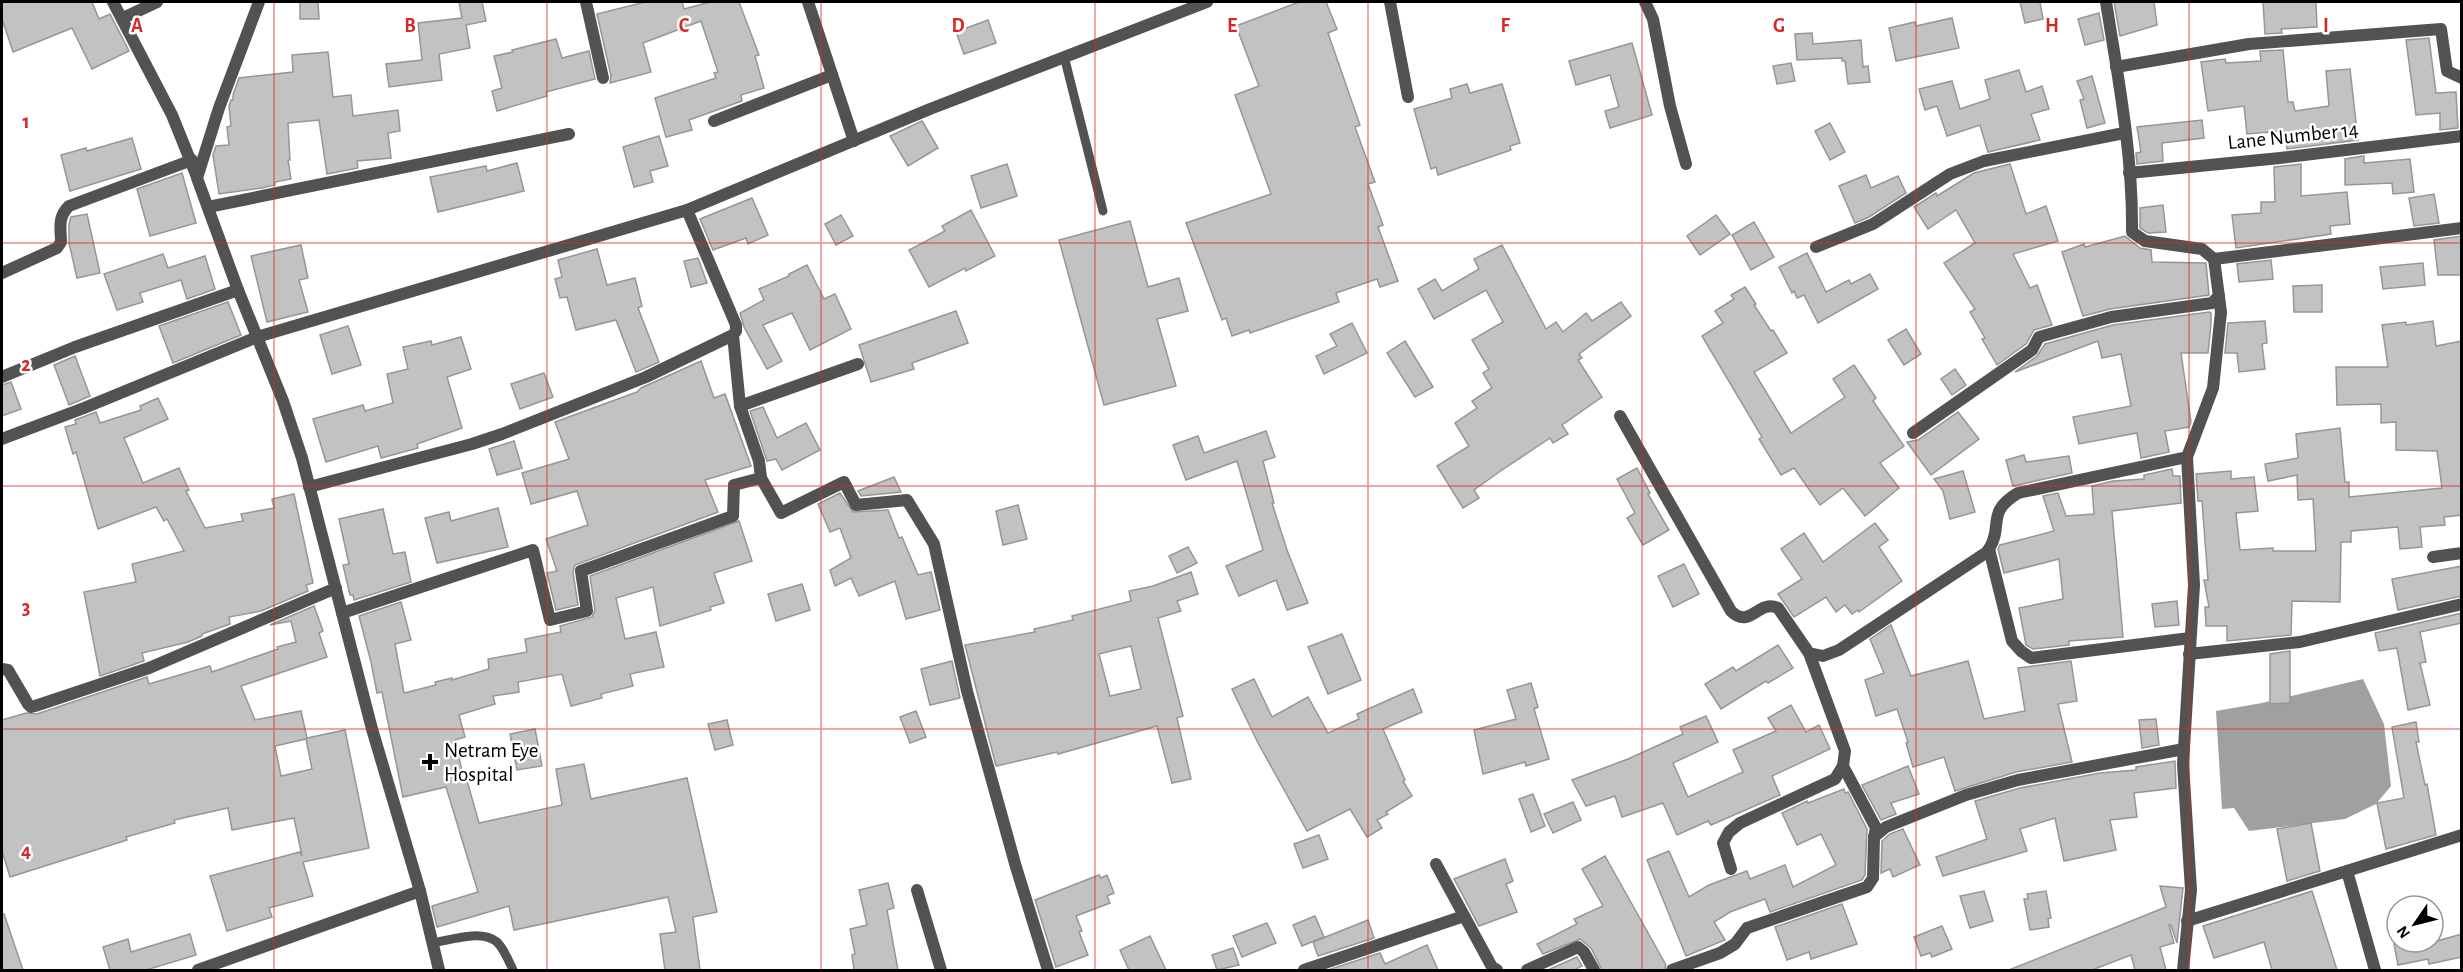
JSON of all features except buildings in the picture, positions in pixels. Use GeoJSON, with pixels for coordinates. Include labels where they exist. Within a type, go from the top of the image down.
{"type":"FeatureCollection","features":[{"type":"Feature","properties":{"kind":"street"},"geometry":{"type":"LineString","coordinates":[[113,2],[192,160],[238,290],[284,401],[309,487],[372,729],[420,891],[439,970]]}},
{"type":"Feature","properties":{"kind":"street"},"geometry":{"type":"LineString","coordinates":[[123,18],[157,2]]}},
{"type":"Feature","properties":{"kind":"street"},"geometry":{"type":"LineString","coordinates":[[197,178],[219,108],[259,2]]}},
{"type":"Feature","properties":{"kind":"street"},"geometry":{"type":"LineString","coordinates":[[586,2],[603,78]]}},
{"type":"Feature","properties":{"kind":"street"},"geometry":{"type":"LineString","coordinates":[[808,2],[854,141]]}},
{"type":"Feature","properties":{"kind":"street"},"geometry":{"type":"LineString","coordinates":[[2,439],[257,337],[687,210],[1064,56],[1207,2]]}},
{"type":"Feature","properties":{"kind":"street"},"geometry":{"type":"LineString","coordinates":[[1390,2],[1408,97]]}},
{"type":"Feature","properties":{"kind":"street"},"geometry":{"type":"LineString","coordinates":[[1645,2],[1653,19],[1670,106],[1686,164]]}},
{"type":"Feature","properties":{"kind":"street"},"geometry":{"type":"LineString","coordinates":[[2106,2],[2129,172],[2132,232],[2145,241],[2202,249],[2214,259],[2221,312],[2214,388],[2187,457],[2194,585],[2184,749],[2191,890],[2183,970]]}},
{"type":"Feature","properties":{"kind":"street"},"geometry":{"type":"LineString","coordinates":[[2116,67],[2248,44],[2441,29],[2447,71],[2462,78]]}},
{"type":"Feature","properties":{"kind":"street"},"geometry":{"type":"LineString","coordinates":[[714,121],[832,75]]}},
{"type":"Feature","properties":{"kind":"street"},"geometry":{"type":"LineString","coordinates":[[1816,248],[1873,224],[1950,174],[1984,161],[2124,133]]}},
{"type":"Feature","properties":{"kind":"street"},"geometry":{"type":"LineString","coordinates":[[208,207],[569,134]]}},
{"type":"Feature","properties":{"kind":"street","name":"Lane Number 14"},"geometry":{"type":"LineString","coordinates":[[2129,172],[2280,158],[2462,136]]}},
{"type":"Feature","properties":{"kind":"street"},"geometry":{"type":"LineString","coordinates":[[2,273],[57,248],[61,242],[62,213],[69,206],[192,160]]}},
{"type":"Feature","properties":{"kind":"street"},"geometry":{"type":"LineString","coordinates":[[687,210],[736,325],[734,335],[740,406],[759,461],[761,478],[781,513],[843,482],[856,505],[907,500],[934,544],[967,691],[1016,867],[1048,970]]}},
{"type":"Feature","properties":{"kind":"street"},"geometry":{"type":"LineString","coordinates":[[2214,259],[2462,228]]}},
{"type":"Feature","properties":{"kind":"street"},"geometry":{"type":"LineString","coordinates":[[2,376],[75,347],[238,290]]}},
{"type":"Feature","properties":{"kind":"street"},"geometry":{"type":"LineString","coordinates":[[1913,433],[2032,350],[2039,337],[2111,317],[2212,303],[2219,296]]}},
{"type":"Feature","properties":{"kind":"street"},"geometry":{"type":"LineString","coordinates":[[309,487],[502,434],[646,377],[734,335]]}},
{"type":"Feature","properties":{"kind":"street"},"geometry":{"type":"LineString","coordinates":[[740,406],[858,364]]}},
{"type":"Feature","properties":{"kind":"street"},"geometry":{"type":"LineString","coordinates":[[1620,416],[1731,611],[1737,617],[1744,618],[1766,606],[1772,605],[1778,608],[1809,653],[1845,751],[1843,766],[1835,779],[1740,823],[1729,832],[1723,843],[1731,869]]}},
{"type":"Feature","properties":{"kind":"street"},"geometry":{"type":"LineString","coordinates":[[2187,457],[2018,493],[2005,501],[1997,512],[1989,549],[2012,641],[2031,658],[2190,638]]}},
{"type":"Feature","properties":{"kind":"street"},"geometry":{"type":"LineString","coordinates":[[342,613],[533,550],[550,620],[587,611],[581,571],[733,516],[734,485],[761,478]]}},
{"type":"Feature","properties":{"kind":"street"},"geometry":{"type":"LineString","coordinates":[[1809,653],[1823,656],[1839,650],[1989,549]]}},
{"type":"Feature","properties":{"kind":"street"},"geometry":{"type":"LineString","coordinates":[[2433,556],[2462,552]]}},
{"type":"Feature","properties":{"kind":"street"},"geometry":{"type":"LineString","coordinates":[[2,669],[8,669],[13,675],[31,707],[149,668],[255,625],[336,588]]}},
{"type":"Feature","properties":{"kind":"street"},"geometry":{"type":"LineString","coordinates":[[2189,654],[2300,642],[2462,604]]}},
{"type":"Feature","properties":{"kind":"street"},"geometry":{"type":"LineString","coordinates":[[1874,837],[1886,827],[1966,795],[2018,780],[2184,749]]}},
{"type":"Feature","properties":{"kind":"street"},"geometry":{"type":"LineString","coordinates":[[1672,970],[1735,944],[1747,928],[1867,887],[1873,878],[1876,828],[1843,766]]}},
{"type":"Feature","properties":{"kind":"street"},"geometry":{"type":"LineString","coordinates":[[2187,921],[2462,835]]}},
{"type":"Feature","properties":{"kind":"street"},"geometry":{"type":"LineString","coordinates":[[1436,864],[1492,967],[1497,970]]}},
{"type":"Feature","properties":{"kind":"street"},"geometry":{"type":"LineString","coordinates":[[2347,871],[2375,970]]}},
{"type":"Feature","properties":{"kind":"street"},"geometry":{"type":"LineString","coordinates":[[917,890],[941,970]]}},
{"type":"Feature","properties":{"kind":"street"},"geometry":{"type":"LineString","coordinates":[[198,970],[420,891]]}},
{"type":"Feature","properties":{"kind":"street"},"geometry":{"type":"LineString","coordinates":[[1304,970],[1464,916]]}},
{"type":"Feature","properties":{"kind":"street"},"geometry":{"type":"LineString","coordinates":[[1527,970],[1578,947],[1584,952],[1594,970]]}},
{"type":"Feature","properties":{"kind":"lane"},"geometry":{"type":"LineString","coordinates":[[1064,56],[1103,211]]}},
{"type":"Feature","properties":{"kind":"lane"},"geometry":{"type":"LineString","coordinates":[[433,943],[486,936],[496,942],[513,970]]}},
{"type":"Feature","properties":{"kind":"shaded area"},"geometry":{"type":"Polygon","coordinates":[[[2363,679],[2384,724],[2391,786],[2376,804],[2345,819],[2249,831],[2234,808],[2222,809],[2216,711],[2262,703],[2363,679]]]}},
{"type":"Feature","properties":{"kind":"place","name":"Netram Eye Hospital"},"geometry":{"type":"Point","coordinates":[430,762]}}]}
